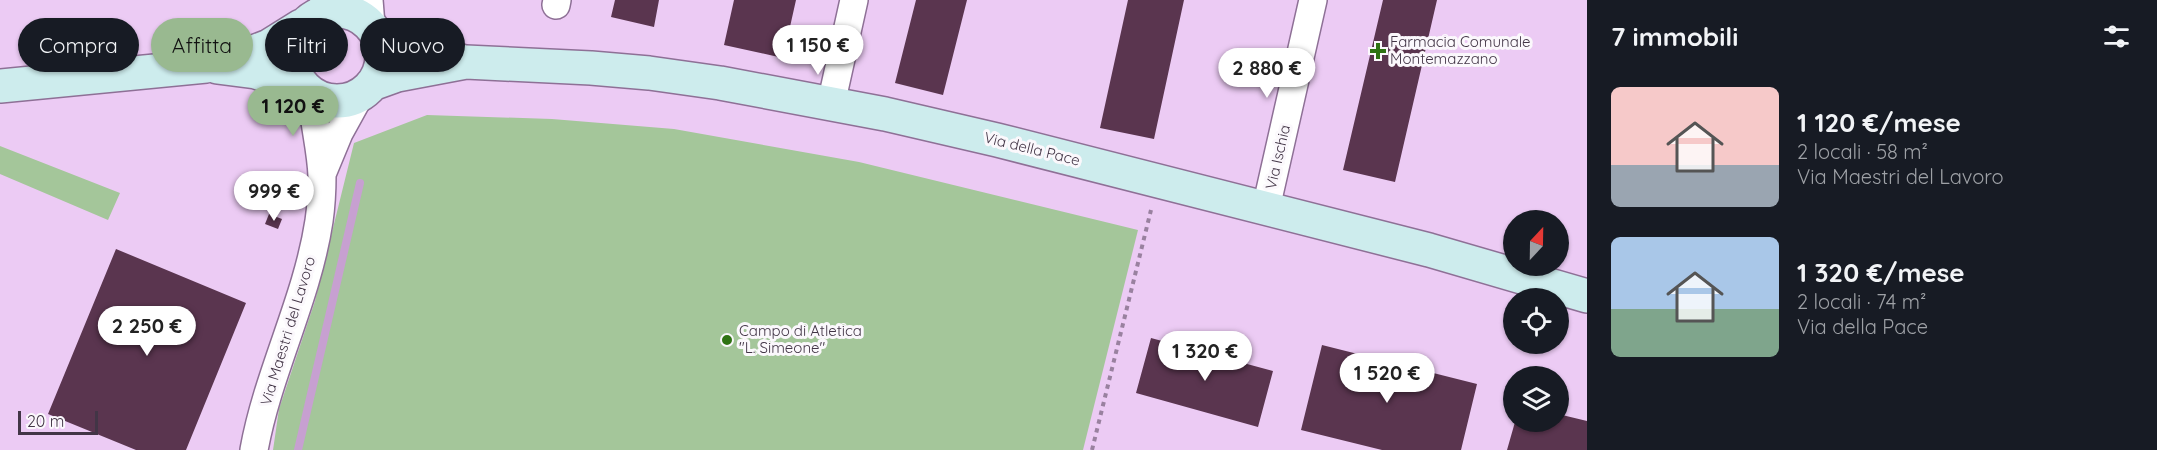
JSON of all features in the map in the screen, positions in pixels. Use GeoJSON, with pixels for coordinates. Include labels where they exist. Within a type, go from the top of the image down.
{"type":"FeatureCollection","features":[{"type":"Feature","properties":{"kind":"street"},"geometry":{"type":"LineString","coordinates":[[831,104],[854,0]]}},
{"type":"Feature","properties":{"kind":"street","name":"Via Ischia"},"geometry":{"type":"LineString","coordinates":[[1266,208],[1313,0]]}},
{"type":"Feature","properties":{"kind":"street"},"geometry":{"type":"LineString","coordinates":[[253,52],[269,46],[316,14],[344,10],[367,18]]}},
{"type":"Feature","properties":{"kind":"street"},"geometry":{"type":"LineString","coordinates":[[308,91],[298,80],[292,67],[291,53],[294,39],[316,14]]}},
{"type":"Feature","properties":{"kind":"street","name":"Via della Pace"},"geometry":{"type":"LineString","coordinates":[[366,90],[398,75],[466,62],[591,68],[720,83],[831,104],[997,140],[1156,179],[1440,253],[1587,296]]}},
{"type":"Feature","properties":{"kind":"street"},"geometry":{"type":"LineString","coordinates":[[0,86],[151,71]]}},
{"type":"Feature","properties":{"kind":"street"},"geometry":{"type":"LineString","coordinates":[[253,72],[308,91],[323,99],[336,101],[348,100],[366,90],[379,72]]}},
{"type":"Feature","properties":{"kind":"street","name":"Via Maestri del Lavoro"},"geometry":{"type":"LineString","coordinates":[[322,175],[339,133],[366,90]]}},
{"type":"Feature","properties":{"kind":"street","name":"Via Maestri del Lavoro"},"geometry":{"type":"LineString","coordinates":[[254,450],[260,420],[311,261],[319,220],[322,175],[308,91]]}},
{"type":"Feature","properties":{"kind":"path"},"geometry":{"type":"LineString","coordinates":[[1092,450],[1149,225],[1156,179]]}},
{"type":"Feature","properties":{"kind":"green space","name":"Campo di Atletica \"L. Simeone\""},"geometry":{"type":"Polygon","coordinates":[[[427,115],[552,119],[674,129],[859,162],[1138,230],[1083,450],[273,450],[279,409],[315,301],[354,143],[427,115]]]}},
{"type":"Feature","properties":{"kind":"green space"},"geometry":{"type":"Polygon","coordinates":[[[0,146],[120,193],[108,220],[0,174],[0,146]]]}},
{"type":"Feature","properties":{"kind":"building"},"geometry":{"type":"Polygon","coordinates":[[[615,0],[659,0],[654,27],[611,17],[615,0]]]}},
{"type":"Feature","properties":{"kind":"building"},"geometry":{"type":"Polygon","coordinates":[[[734,0],[796,0],[783,58],[724,45],[734,0]]]}},
{"type":"Feature","properties":{"kind":"building"},"geometry":{"type":"Polygon","coordinates":[[[916,0],[967,0],[943,95],[895,83],[916,0]]]}},
{"type":"Feature","properties":{"kind":"building"},"geometry":{"type":"Polygon","coordinates":[[[1128,0],[1184,0],[1154,139],[1100,128],[1128,0]]]}},
{"type":"Feature","properties":{"kind":"building"},"geometry":{"type":"Polygon","coordinates":[[[1383,0],[1437,0],[1395,182],[1343,170],[1383,0]]]}},
{"type":"Feature","properties":{"kind":"building"},"geometry":{"type":"Polygon","coordinates":[[[269,214],[282,219],[278,229],[265,224],[269,214]]]}},
{"type":"Feature","properties":{"kind":"building"},"geometry":{"type":"Polygon","coordinates":[[[116,249],[246,303],[186,450],[136,450],[48,414],[116,249]]]}},
{"type":"Feature","properties":{"kind":"building"},"geometry":{"type":"Polygon","coordinates":[[[1151,338],[1273,371],[1258,427],[1136,393],[1151,338]]]}},
{"type":"Feature","properties":{"kind":"building"},"geometry":{"type":"Polygon","coordinates":[[[1322,345],[1477,384],[1461,450],[1382,450],[1301,430],[1322,345]]]}},
{"type":"Feature","properties":{"kind":"building"},"geometry":{"type":"Polygon","coordinates":[[[1569,417],[1587,421],[1587,450],[1507,450],[1512,432],[1569,432],[1569,417]]]}},
{"type":"Feature","properties":{"kind":"waterway"},"geometry":{"type":"LineString","coordinates":[[298,450],[360,183]]}},
{"type":"Feature","properties":{"kind":"place","name":"Farmacia Comunale Montemazzano"},"geometry":{"type":"Point","coordinates":[1378,51]}},
{"type":"Feature","properties":{"kind":"place","name":"Campo di Atletica \"L. Simeone\""},"geometry":{"type":"Point","coordinates":[727,340]}}]}
